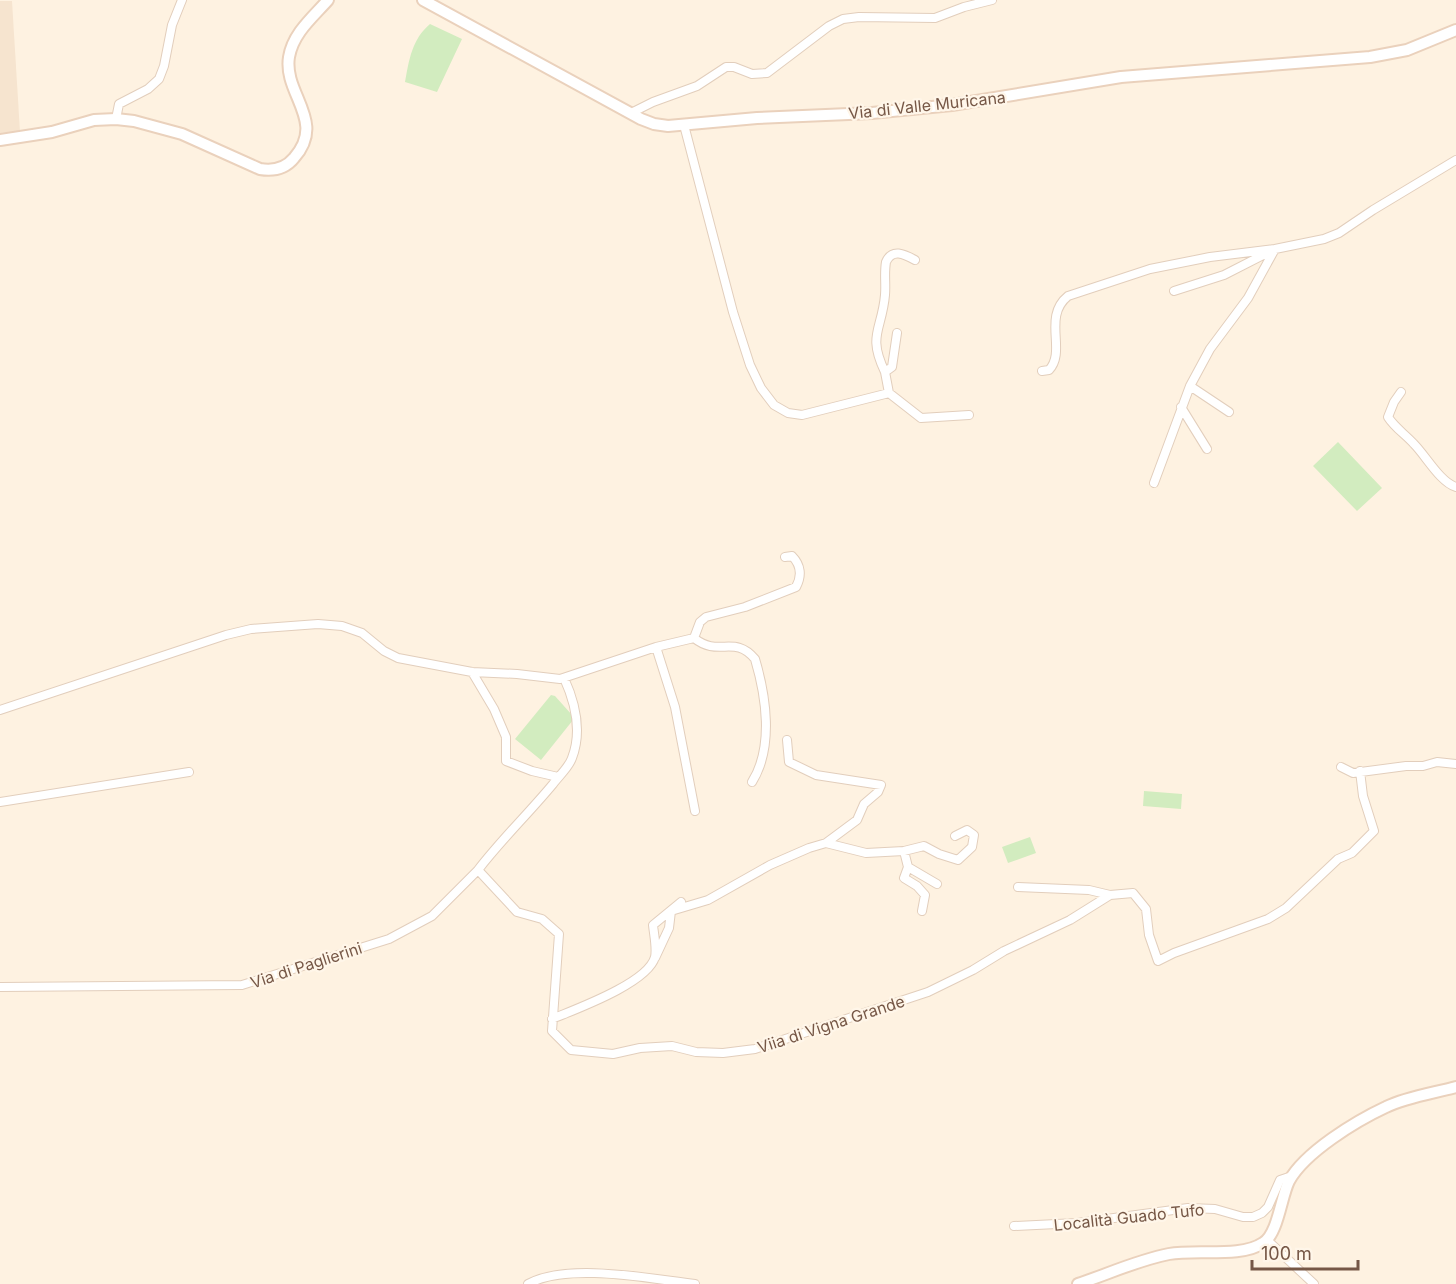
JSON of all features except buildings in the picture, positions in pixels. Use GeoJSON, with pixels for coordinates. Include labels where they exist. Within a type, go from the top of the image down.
{"type":"FeatureCollection","features":[{"type":"Feature","properties":{"kind":"street"},"geometry":{"type":"LineString","coordinates":[[116,119],[122,102],[148,89],[161,76],[171,28],[182,0]]}},
{"type":"Feature","properties":{"kind":"street"},"geometry":{"type":"LineString","coordinates":[[0,140],[52,132],[94,120],[116,119],[140,122],[173,131],[260,169],[271,170],[284,166],[293,160],[300,149],[307,126],[305,112],[290,75],[291,48],[299,32],[328,0]]}},
{"type":"Feature","properties":{"kind":"street","name":"Via di Valle Muricana"},"geometry":{"type":"LineString","coordinates":[[423,0],[631,113],[658,124],[684,125],[757,117],[872,113],[964,104],[1113,78],[1370,57],[1407,50],[1456,30]]}},
{"type":"Feature","properties":{"kind":"street"},"geometry":{"type":"LineString","coordinates":[[631,113],[653,102],[697,86],[726,67],[735,67],[756,75],[767,74],[829,26],[843,19],[859,17],[935,18],[992,0]]}},
{"type":"Feature","properties":{"kind":"street"},"geometry":{"type":"LineString","coordinates":[[684,125],[738,328],[756,378],[767,397],[781,410],[799,415],[889,393]]}},
{"type":"Feature","properties":{"kind":"street"},"geometry":{"type":"LineString","coordinates":[[1042,371],[1049,370],[1053,364],[1056,340],[1054,319],[1062,302],[1068,296],[1150,269],[1210,257],[1275,249],[1339,233],[1456,160]]}},
{"type":"Feature","properties":{"kind":"street"},"geometry":{"type":"LineString","coordinates":[[1174,291],[1224,275],[1275,249]]}},
{"type":"Feature","properties":{"kind":"street"},"geometry":{"type":"LineString","coordinates":[[1154,483],[1190,386],[1214,344],[1248,298],[1275,249]]}},
{"type":"Feature","properties":{"kind":"street"},"geometry":{"type":"LineString","coordinates":[[915,260],[895,253],[889,256],[886,262],[884,305],[875,339],[889,393],[921,418],[969,415]]}},
{"type":"Feature","properties":{"kind":"street"},"geometry":{"type":"LineString","coordinates":[[885,372],[892,367],[897,333]]}},
{"type":"Feature","properties":{"kind":"street"},"geometry":{"type":"LineString","coordinates":[[1190,386],[1229,411]]}},
{"type":"Feature","properties":{"kind":"street"},"geometry":{"type":"LineString","coordinates":[[1401,392],[1388,417],[1443,478],[1456,487]]}},
{"type":"Feature","properties":{"kind":"street"},"geometry":{"type":"LineString","coordinates":[[1181,407],[1207,448]]}},
{"type":"Feature","properties":{"kind":"street"},"geometry":{"type":"LineString","coordinates":[[694,638],[700,622],[706,617],[753,604],[796,586],[801,574],[798,566],[792,556],[785,557]]}},
{"type":"Feature","properties":{"kind":"street"},"geometry":{"type":"LineString","coordinates":[[0,710],[226,635],[251,629],[318,624],[342,626],[362,633],[384,651],[398,658],[472,672],[560,679],[656,647],[694,638],[709,647],[740,646],[755,659],[765,723],[763,755],[759,770],[752,782]]}},
{"type":"Feature","properties":{"kind":"street"},"geometry":{"type":"LineString","coordinates":[[656,647],[675,707],[695,811]]}},
{"type":"Feature","properties":{"kind":"street"},"geometry":{"type":"LineString","coordinates":[[472,672],[494,709],[506,737],[506,761],[532,771],[558,777]]}},
{"type":"Feature","properties":{"kind":"street"},"geometry":{"type":"LineString","coordinates":[[564,678],[576,712],[576,743],[572,760],[478,870],[517,912],[542,919],[559,934],[552,1018],[593,1002],[644,975],[669,928],[671,911]]}},
{"type":"Feature","properties":{"kind":"street"},"geometry":{"type":"LineString","coordinates":[[671,911],[708,900],[770,865],[826,843],[857,820],[864,804],[878,792],[881,785],[816,775],[789,762],[787,740]]}},
{"type":"Feature","properties":{"kind":"street"},"geometry":{"type":"LineString","coordinates":[[1341,767],[1353,773],[1423,766],[1437,762],[1456,764]]}},
{"type":"Feature","properties":{"kind":"street"},"geometry":{"type":"LineString","coordinates":[[1018,887],[1089,890],[1110,895],[1133,893],[1146,909],[1149,935],[1158,961],[1174,953],[1269,919],[1286,908],[1338,859],[1352,853],[1374,831],[1363,796],[1360,771]]}},
{"type":"Feature","properties":{"kind":"street"},"geometry":{"type":"LineString","coordinates":[[0,802],[189,772]]}},
{"type":"Feature","properties":{"kind":"street"},"geometry":{"type":"LineString","coordinates":[[826,843],[866,853],[904,851],[924,846],[958,860],[972,847],[974,835],[968,830],[955,836]]}},
{"type":"Feature","properties":{"kind":"street"},"geometry":{"type":"LineString","coordinates":[[904,851],[908,867],[904,878],[917,886],[925,895],[922,911]]}},
{"type":"Feature","properties":{"kind":"street"},"geometry":{"type":"LineString","coordinates":[[908,867],[937,884]]}},
{"type":"Feature","properties":{"kind":"street","name":"Via di Paglierini"},"geometry":{"type":"LineString","coordinates":[[0,987],[242,985],[389,939],[432,916],[478,870]]}},
{"type":"Feature","properties":{"kind":"street","name":"Viia di Vigna Grande"},"geometry":{"type":"LineString","coordinates":[[552,1018],[552,1031],[571,1050],[613,1054],[640,1048],[672,1046],[696,1052],[723,1053],[755,1049],[928,992],[973,970],[1004,951],[1070,920],[1110,895]]}},
{"type":"Feature","properties":{"kind":"street"},"geometry":{"type":"LineString","coordinates":[[655,958],[653,925],[681,902]]}},
{"type":"Feature","properties":{"kind":"street"},"geometry":{"type":"LineString","coordinates":[[1078,1284],[1160,1256],[1184,1252],[1245,1250],[1257,1246],[1268,1240],[1273,1230],[1292,1176],[1307,1158],[1323,1145],[1387,1106],[1456,1087]]}},
{"type":"Feature","properties":{"kind":"street","name":"Località Guado Tufo"},"geometry":{"type":"LineString","coordinates":[[1014,1226],[1077,1223],[1188,1208],[1215,1209],[1250,1217],[1266,1210],[1278,1182],[1292,1176]]}},
{"type":"Feature","properties":{"kind":"street"},"geometry":{"type":"LineString","coordinates":[[1268,1240],[1314,1284]]}},
{"type":"Feature","properties":{"kind":"street"},"geometry":{"type":"LineString","coordinates":[[528,1284],[544,1278],[598,1274],[695,1284]]}},
{"type":"Feature","properties":{"kind":"shaded area"},"geometry":{"type":"Polygon","coordinates":[[[0,1],[12,1],[20,132],[0,133],[0,1]]]}},
{"type":"Feature","properties":{"kind":"green space"},"geometry":{"type":"Polygon","coordinates":[[[430,24],[462,39],[437,92],[405,82],[415,43],[430,24]]]}},
{"type":"Feature","properties":{"kind":"green space"},"geometry":{"type":"Polygon","coordinates":[[[1338,442],[1382,488],[1357,511],[1313,466],[1338,442]]]}},
{"type":"Feature","properties":{"kind":"green space"},"geometry":{"type":"Polygon","coordinates":[[[551,695],[555,696],[572,715],[573,720],[541,760],[515,739],[551,695]]]}},
{"type":"Feature","properties":{"kind":"green space"},"geometry":{"type":"Polygon","coordinates":[[[1144,791],[1182,794],[1181,809],[1143,806],[1144,791]]]}},
{"type":"Feature","properties":{"kind":"green space"},"geometry":{"type":"Polygon","coordinates":[[[1030,837],[1036,853],[1008,863],[1002,847],[1030,837]]]}}]}
